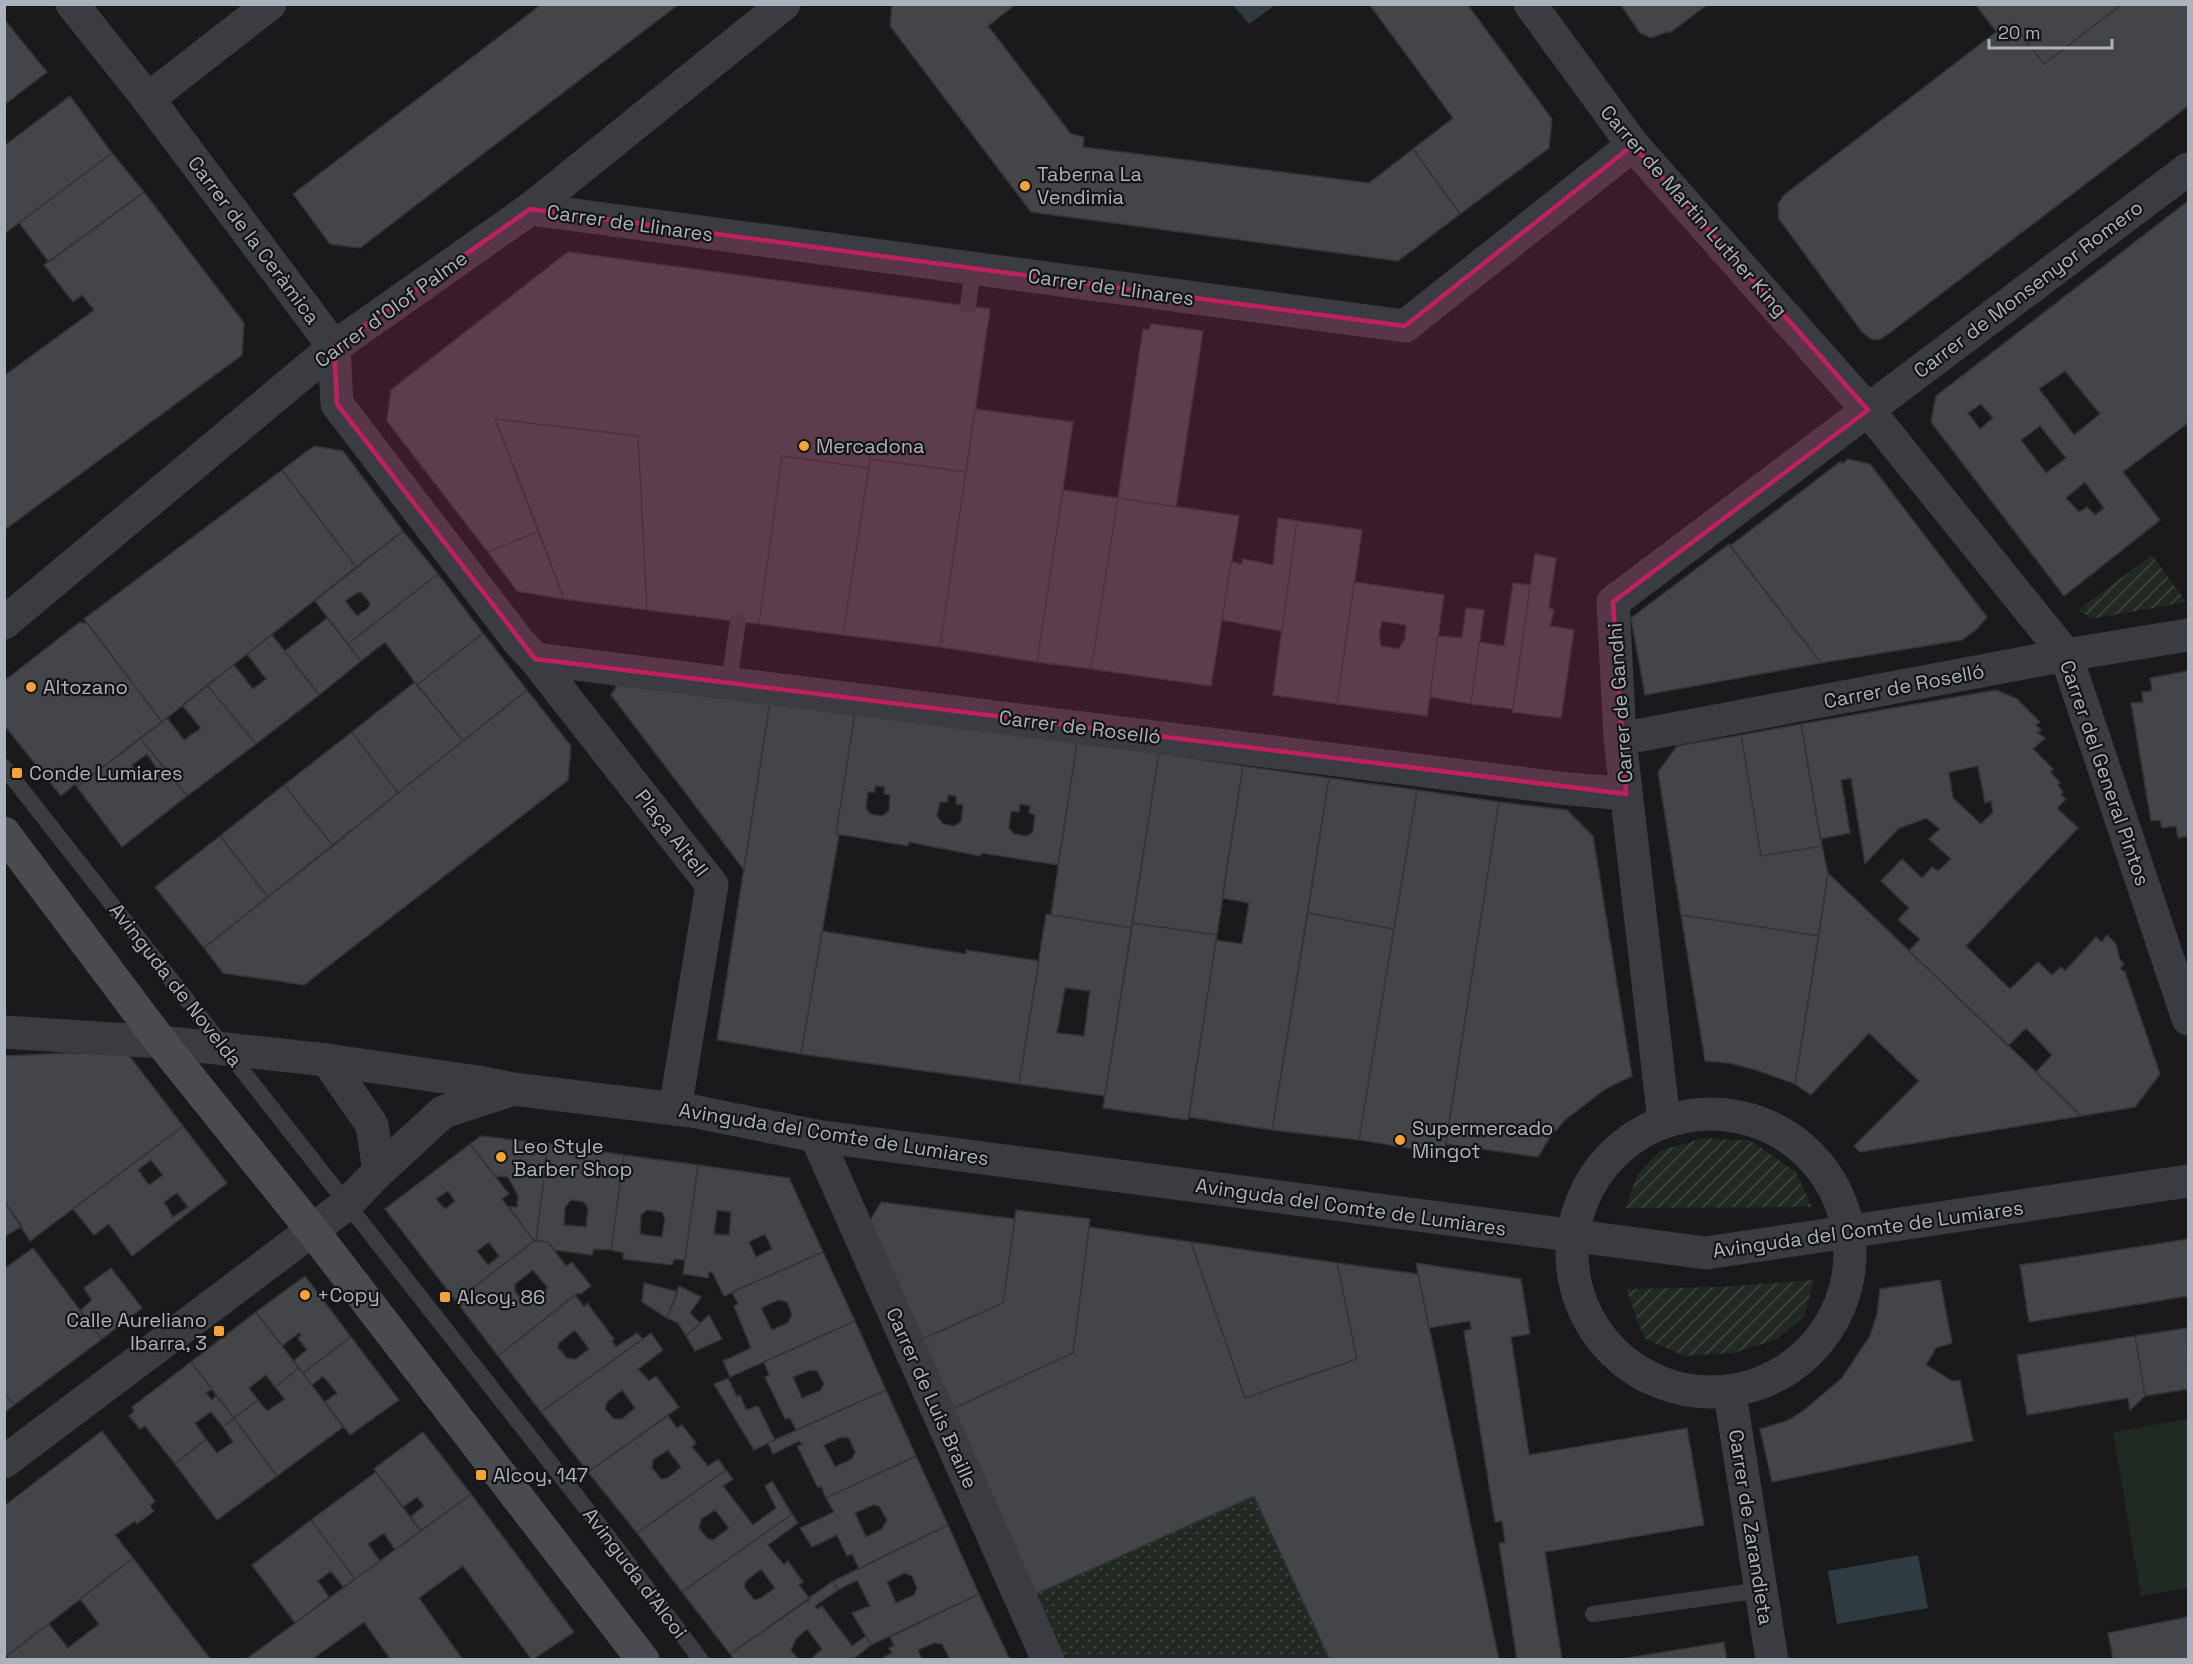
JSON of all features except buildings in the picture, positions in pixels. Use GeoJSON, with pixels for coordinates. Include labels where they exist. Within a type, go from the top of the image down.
{"type":"FeatureCollection","features":[{"type":"Feature","properties":{"kind":"main road"},"geometry":{"type":"LineString","coordinates":[[4,833],[161,1042],[312,1230],[643,1659]]}},
{"type":"Feature","properties":{"kind":"street","name":"Carrer de la Ceràmica"},"geometry":{"type":"LineString","coordinates":[[72,4],[148,99],[334,347]]}},
{"type":"Feature","properties":{"kind":"street"},"geometry":{"type":"LineString","coordinates":[[148,99],[270,4]]}},
{"type":"Feature","properties":{"kind":"street","name":"Carrer d'Olof Palme"},"geometry":{"type":"LineString","coordinates":[[4,623],[334,347],[530,209],[784,4]]}},
{"type":"Feature","properties":{"kind":"street","name":"Carrer de Martin Luther King"},"geometry":{"type":"LineString","coordinates":[[1530,4],[1633,145],[1868,410]]}},
{"type":"Feature","properties":{"kind":"street","name":"Carrer de Llinares"},"geometry":{"type":"LineString","coordinates":[[530,209],[1405,326],[1633,145]]}},
{"type":"Feature","properties":{"kind":"street","name":"Carrer de Monsenyor Romero"},"geometry":{"type":"LineString","coordinates":[[1868,410],[2188,169]]}},
{"type":"Feature","properties":{"kind":"street"},"geometry":{"type":"LineString","coordinates":[[334,347],[337,404],[519,642],[535,659]]}},
{"type":"Feature","properties":{"kind":"street","name":"Carrer del General Pintos"},"geometry":{"type":"LineString","coordinates":[[1868,410],[2066,655],[2188,1019]]}},
{"type":"Feature","properties":{"kind":"street","name":"Carrer de Gandhi"},"geometry":{"type":"LineString","coordinates":[[1664,1121],[1620,739],[1613,602],[1868,410]]}},
{"type":"Feature","properties":{"kind":"street","name":"Carrer de Roselló"},"geometry":{"type":"LineString","coordinates":[[1620,739],[2066,655],[2188,635]]}},
{"type":"Feature","properties":{"kind":"street","name":"Carrer de Roselló"},"geometry":{"type":"LineString","coordinates":[[535,659],[1560,788],[1626,794]]}},
{"type":"Feature","properties":{"kind":"street","name":"Plaça Altell"},"geometry":{"type":"LineString","coordinates":[[535,659],[712,885],[675,1109]]}},
{"type":"Feature","properties":{"kind":"street","name":"Avinguda del Comte de Lumiares"},"geometry":{"type":"LineString","coordinates":[[4,1032],[161,1042],[327,1060],[513,1089],[675,1109],[816,1136],[1706,1253],[2188,1181]]}},
{"type":"Feature","properties":{"kind":"street"},"geometry":{"type":"LineString","coordinates":[[327,1060],[372,1125],[379,1171]]}},
{"type":"Feature","properties":{"kind":"street","name":"Avinguda del Comte de Lumiares"},"geometry":{"type":"LineString","coordinates":[[4,1462],[347,1204],[443,1112],[513,1089]]}},
{"type":"Feature","properties":{"kind":"street"},"geometry":{"type":"LineString","coordinates":[[1705,1113],[1746,1117],[1784,1133],[1816,1159],[1838,1193],[1850,1233],[1846,1288],[1836,1316],[1812,1350],[1777,1376],[1730,1394],[1700,1392],[1664,1384],[1630,1366],[1603,1341],[1584,1310],[1573,1274],[1572,1237],[1582,1200],[1602,1166],[1630,1139],[1664,1121],[1705,1113]]}},
{"type":"Feature","properties":{"kind":"street","name":"Carrer de Luis Braille"},"geometry":{"type":"LineString","coordinates":[[816,1136],[1048,1659]]}},
{"type":"Feature","properties":{"kind":"street","name":"Carrer de Zarandieta"},"geometry":{"type":"LineString","coordinates":[[1730,1394],[1772,1659]]}},
{"type":"Feature","properties":{"kind":"lane"},"geometry":{"type":"LineString","coordinates":[[968,306],[973,269]]}},
{"type":"Feature","properties":{"kind":"lane"},"geometry":{"type":"LineString","coordinates":[[729,683],[738,621]]}},
{"type":"Feature","properties":{"kind":"lane","name":"Avinguda de Novelda"},"geometry":{"type":"LineString","coordinates":[[4,767],[347,1204]]}},
{"type":"Feature","properties":{"kind":"lane","name":"Avinguda d'Alcoi"},"geometry":{"type":"LineString","coordinates":[[347,1204],[600,1526],[701,1659]]}},
{"type":"Feature","properties":{"kind":"lane"},"geometry":{"type":"LineString","coordinates":[[1593,1614],[1761,1590]]}},
{"type":"Feature","properties":{"kind":"highlighted area"},"geometry":{"type":"Polygon","coordinates":[[[1633,145],[1868,410],[1613,602],[1626,794],[535,659],[337,404],[334,347],[530,209],[1405,326],[1633,145]]]}},
{"type":"Feature","properties":{"kind":"shaded area"},"geometry":{"type":"Polygon","coordinates":[[[1233,5],[1275,5],[1249,24],[1233,5]]]}},
{"type":"Feature","properties":{"kind":"shaded area"},"geometry":{"type":"Polygon","coordinates":[[[2152,555],[2186,602],[2092,619],[2078,610],[2152,555]]]}},
{"type":"Feature","properties":{"kind":"shaded area"},"geometry":{"type":"Polygon","coordinates":[[[1703,1138],[1751,1141],[1796,1172],[1812,1207],[1626,1208],[1637,1175],[1660,1151],[1703,1138]]]}},
{"type":"Feature","properties":{"kind":"shaded area"},"geometry":{"type":"Polygon","coordinates":[[[1814,1280],[1804,1316],[1778,1339],[1733,1353],[1684,1356],[1644,1338],[1626,1289],[1719,1287],[1814,1280]]]}},
{"type":"Feature","properties":{"kind":"shaded area"},"geometry":{"type":"Polygon","coordinates":[[[2188,1419],[2188,1588],[2141,1596],[2113,1432],[2188,1419]]]}},
{"type":"Feature","properties":{"kind":"shaded area"},"geometry":{"type":"Polygon","coordinates":[[[1254,1496],[1330,1659],[1066,1659],[1036,1594],[1254,1496]]]}},
{"type":"Feature","properties":{"kind":"shaded area"},"geometry":{"type":"Polygon","coordinates":[[[1918,1555],[1928,1608],[1837,1624],[1828,1571],[1918,1555]]]}},
{"type":"Feature","properties":{"kind":"place","name":"Taberna La Vendimia"},"geometry":{"type":"Point","coordinates":[1025,186]}},
{"type":"Feature","properties":{"kind":"place","name":"Mercadona"},"geometry":{"type":"Point","coordinates":[804,446]}},
{"type":"Feature","properties":{"kind":"place","name":"Altozano"},"geometry":{"type":"Point","coordinates":[31,687]}},
{"type":"Feature","properties":{"kind":"place","name":"Conde Lumiares"},"geometry":{"type":"Point","coordinates":[17,773]}},
{"type":"Feature","properties":{"kind":"place","name":"Supermercado Mingot"},"geometry":{"type":"Point","coordinates":[1400,1140]}},
{"type":"Feature","properties":{"kind":"place","name":"Leo Style Barber Shop"},"geometry":{"type":"Point","coordinates":[501,1157]}},
{"type":"Feature","properties":{"kind":"place","name":"+Copy"},"geometry":{"type":"Point","coordinates":[305,1295]}},
{"type":"Feature","properties":{"kind":"place","name":"Alcoy, 86"},"geometry":{"type":"Point","coordinates":[445,1297]}},
{"type":"Feature","properties":{"kind":"place","name":"Calle Aureliano Ibarra, 3"},"geometry":{"type":"Point","coordinates":[219,1331]}},
{"type":"Feature","properties":{"kind":"place","name":"Alcoy, 147"},"geometry":{"type":"Point","coordinates":[481,1475]}}]}
